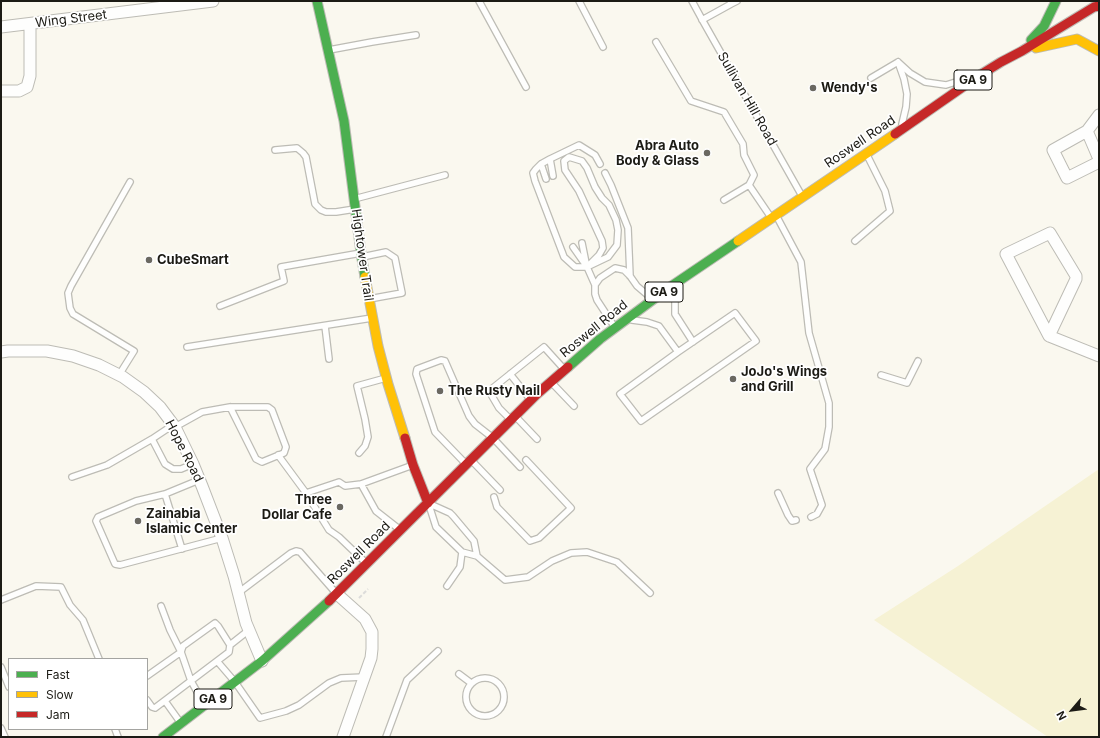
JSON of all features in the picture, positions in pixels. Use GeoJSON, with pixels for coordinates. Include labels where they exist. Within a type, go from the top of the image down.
{"type":"FeatureCollection","features":[{"type":"Feature","properties":{"kind":"main road","name":"Hightower Trail"},"geometry":{"type":"LineString","coordinates":[[316,1],[329,50],[344,121],[355,209],[372,318],[378,346],[386,378],[413,465],[428,503]]}},
{"type":"Feature","properties":{"kind":"main road"},"geometry":{"type":"LineString","coordinates":[[1022,51],[1044,26],[1056,1]]}},
{"type":"Feature","properties":{"kind":"main road","name":"Roswell Road"},"geometry":{"type":"LineString","coordinates":[[163,737],[182,724],[262,660],[337,594],[531,400],[615,327],[680,280],[980,75],[1096,6]]}},
{"type":"Feature","properties":{"kind":"main road"},"geometry":{"type":"LineString","coordinates":[[1022,51],[1077,39],[1099,51]]}},
{"type":"Feature","properties":{"kind":"street","name":"Wing Street"},"geometry":{"type":"LineString","coordinates":[[1,27],[213,1]]}},
{"type":"Feature","properties":{"kind":"street"},"geometry":{"type":"LineString","coordinates":[[1,91],[19,91],[27,87],[30,76],[30,24]]}},
{"type":"Feature","properties":{"kind":"street"},"geometry":{"type":"LineString","coordinates":[[1087,130],[1099,160],[1067,178],[1052,150],[1087,130],[1099,115]]}},
{"type":"Feature","properties":{"kind":"street"},"geometry":{"type":"LineString","coordinates":[[1049,336],[1076,279],[1076,276],[1050,233],[1006,254],[1049,336],[1099,356]]}},
{"type":"Feature","properties":{"kind":"street","name":"Hope Road"},"geometry":{"type":"LineString","coordinates":[[1,352],[47,351],[73,356],[99,365],[119,375],[144,392],[160,407],[174,426],[193,464],[222,538],[249,630],[262,660]]}},
{"type":"Feature","properties":{"kind":"street"},"geometry":{"type":"LineString","coordinates":[[337,594],[365,619],[372,632],[372,653],[343,737]]}},
{"type":"Feature","properties":{"kind":"lane"},"geometry":{"type":"LineString","coordinates":[[479,1],[526,87]]}},
{"type":"Feature","properties":{"kind":"lane"},"geometry":{"type":"LineString","coordinates":[[579,1],[603,47]]}},
{"type":"Feature","properties":{"kind":"lane","name":"Sullivan Hill Road"},"geometry":{"type":"LineString","coordinates":[[692,1],[803,197]]}},
{"type":"Feature","properties":{"kind":"lane"},"geometry":{"type":"LineString","coordinates":[[702,20],[732,2]]}},
{"type":"Feature","properties":{"kind":"lane"},"geometry":{"type":"LineString","coordinates":[[329,50],[416,35]]}},
{"type":"Feature","properties":{"kind":"lane"},"geometry":{"type":"LineString","coordinates":[[656,42],[691,101],[724,112],[743,144],[744,155],[754,175],[749,186],[724,200]]}},
{"type":"Feature","properties":{"kind":"lane"},"geometry":{"type":"LineString","coordinates":[[898,62],[910,73],[925,82],[946,85],[980,75]]}},
{"type":"Feature","properties":{"kind":"lane"},"geometry":{"type":"LineString","coordinates":[[871,78],[898,62]]}},
{"type":"Feature","properties":{"kind":"lane"},"geometry":{"type":"LineString","coordinates":[[898,62],[907,94],[906,107],[900,130]]}},
{"type":"Feature","properties":{"kind":"lane"},"geometry":{"type":"LineString","coordinates":[[566,151],[569,157],[582,161],[588,168],[602,198],[609,205],[616,220],[618,230],[617,246],[608,257],[587,267],[575,268],[564,257],[533,173],[541,164],[550,159],[566,151],[579,145],[595,155],[600,164]]}},
{"type":"Feature","properties":{"kind":"lane"},"geometry":{"type":"LineString","coordinates":[[275,150],[297,148],[303,153],[306,157],[315,204],[321,210],[326,212],[336,212],[355,209]]}},
{"type":"Feature","properties":{"kind":"lane"},"geometry":{"type":"LineString","coordinates":[[855,241],[890,211],[885,191],[866,153]]}},
{"type":"Feature","properties":{"kind":"lane"},"geometry":{"type":"LineString","coordinates":[[569,157],[564,161],[565,170],[579,191],[602,241],[603,248],[587,267]]}},
{"type":"Feature","properties":{"kind":"lane"},"geometry":{"type":"LineString","coordinates":[[550,159],[553,176]]}},
{"type":"Feature","properties":{"kind":"lane"},"geometry":{"type":"LineString","coordinates":[[541,164],[546,179]]}},
{"type":"Feature","properties":{"kind":"lane"},"geometry":{"type":"LineString","coordinates":[[605,173],[628,228],[630,276]]}},
{"type":"Feature","properties":{"kind":"lane"},"geometry":{"type":"LineString","coordinates":[[354,199],[445,175]]}},
{"type":"Feature","properties":{"kind":"lane"},"geometry":{"type":"LineString","coordinates":[[119,375],[134,351],[73,314],[70,308],[68,292],[130,182]]}},
{"type":"Feature","properties":{"kind":"lane"},"geometry":{"type":"LineString","coordinates":[[749,186],[774,216],[801,262],[809,333],[829,403],[829,427],[825,449],[810,468],[822,505],[817,514],[811,517]]}},
{"type":"Feature","properties":{"kind":"lane"},"geometry":{"type":"LineString","coordinates":[[582,243],[587,267]]}},
{"type":"Feature","properties":{"kind":"lane"},"geometry":{"type":"LineString","coordinates":[[573,247],[587,267],[595,285],[597,300],[615,327]]}},
{"type":"Feature","properties":{"kind":"lane"},"geometry":{"type":"LineString","coordinates":[[220,306],[284,281],[281,266],[386,252],[395,258],[402,294],[369,299]]}},
{"type":"Feature","properties":{"kind":"lane"},"geometry":{"type":"LineString","coordinates":[[595,285],[600,278],[615,268],[624,270],[637,286],[653,300]]}},
{"type":"Feature","properties":{"kind":"lane"},"geometry":{"type":"LineString","coordinates":[[680,280],[675,300],[675,314],[693,342]]}},
{"type":"Feature","properties":{"kind":"lane"},"geometry":{"type":"LineString","coordinates":[[735,313],[756,341],[641,421],[620,394],[693,342],[735,313]]}},
{"type":"Feature","properties":{"kind":"lane"},"geometry":{"type":"LineString","coordinates":[[187,347],[372,318]]}},
{"type":"Feature","properties":{"kind":"lane"},"geometry":{"type":"LineString","coordinates":[[626,319],[647,322],[659,326],[678,352]]}},
{"type":"Feature","properties":{"kind":"lane"},"geometry":{"type":"LineString","coordinates":[[325,326],[329,359]]}},
{"type":"Feature","properties":{"kind":"lane"},"geometry":{"type":"LineString","coordinates":[[537,439],[500,408],[489,391],[544,347],[565,370]]}},
{"type":"Feature","properties":{"kind":"lane"},"geometry":{"type":"LineString","coordinates":[[500,490],[435,432],[416,374],[417,369],[441,360],[445,361],[469,416],[493,438],[520,467]]}},
{"type":"Feature","properties":{"kind":"lane"},"geometry":{"type":"LineString","coordinates":[[881,375],[907,383],[918,361]]}},
{"type":"Feature","properties":{"kind":"lane"},"geometry":{"type":"LineString","coordinates":[[510,374],[531,400]]}},
{"type":"Feature","properties":{"kind":"lane"},"geometry":{"type":"LineString","coordinates":[[359,453],[365,446],[368,437],[357,386],[386,378]]}},
{"type":"Feature","properties":{"kind":"lane"},"geometry":{"type":"LineString","coordinates":[[551,382],[574,406]]}},
{"type":"Feature","properties":{"kind":"lane"},"geometry":{"type":"LineString","coordinates":[[72,477],[107,465],[174,426],[202,412],[230,406],[268,407],[272,410],[286,447],[281,454],[262,462],[256,459],[230,406]]}},
{"type":"Feature","properties":{"kind":"lane"},"geometry":{"type":"LineString","coordinates":[[152,439],[165,464],[173,469],[181,469],[193,464]]}},
{"type":"Feature","properties":{"kind":"lane"},"geometry":{"type":"LineString","coordinates":[[281,454],[329,530],[339,537],[367,564]]}},
{"type":"Feature","properties":{"kind":"lane"},"geometry":{"type":"LineString","coordinates":[[494,497],[497,507],[530,541],[539,538],[571,508],[526,460]]}},
{"type":"Feature","properties":{"kind":"lane"},"geometry":{"type":"LineString","coordinates":[[306,493],[339,482],[345,486],[360,484],[413,465]]}},
{"type":"Feature","properties":{"kind":"lane"},"geometry":{"type":"LineString","coordinates":[[199,480],[165,494],[136,501],[98,517],[96,521],[115,564],[120,566],[222,538]]}},
{"type":"Feature","properties":{"kind":"lane"},"geometry":{"type":"LineString","coordinates":[[360,484],[376,511],[401,530]]}},
{"type":"Feature","properties":{"kind":"lane"},"geometry":{"type":"LineString","coordinates":[[778,493],[788,515],[792,521],[796,520]]}},
{"type":"Feature","properties":{"kind":"lane"},"geometry":{"type":"LineString","coordinates":[[165,494],[182,549]]}},
{"type":"Feature","properties":{"kind":"lane"},"geometry":{"type":"LineString","coordinates":[[428,503],[436,527],[462,552],[477,556],[505,580],[528,576],[552,561],[570,553],[586,552],[617,562],[650,593]]}},
{"type":"Feature","properties":{"kind":"lane"},"geometry":{"type":"LineString","coordinates":[[428,503],[450,513],[474,541],[477,556]]}},
{"type":"Feature","properties":{"kind":"lane"},"geometry":{"type":"LineString","coordinates":[[238,593],[291,553],[296,551],[300,552],[337,594]]}},
{"type":"Feature","properties":{"kind":"lane"},"geometry":{"type":"LineString","coordinates":[[447,586],[460,567],[462,552]]}},
{"type":"Feature","properties":{"kind":"lane"},"geometry":{"type":"LineString","coordinates":[[1,600],[36,586],[61,588],[70,605],[83,620],[99,658]]}},
{"type":"Feature","properties":{"kind":"lane"},"geometry":{"type":"LineString","coordinates":[[161,606],[170,630],[181,652],[191,681],[205,705]]}},
{"type":"Feature","properties":{"kind":"lane"},"geometry":{"type":"LineString","coordinates":[[148,675],[181,652],[183,646],[215,623],[230,645],[229,652],[155,708],[152,707],[148,701]]}},
{"type":"Feature","properties":{"kind":"lane"},"geometry":{"type":"LineString","coordinates":[[230,645],[249,630]]}},
{"type":"Feature","properties":{"kind":"lane"},"geometry":{"type":"LineString","coordinates":[[386,737],[407,680],[438,651]]}},
{"type":"Feature","properties":{"kind":"lane"},"geometry":{"type":"LineString","coordinates":[[217,661],[235,682],[260,718],[286,711],[299,705],[329,683],[341,678],[364,677]]}},
{"type":"Feature","properties":{"kind":"lane"},"geometry":{"type":"LineString","coordinates":[[1,667],[8,684]]}},
{"type":"Feature","properties":{"kind":"lane"},"geometry":{"type":"LineString","coordinates":[[459,674],[471,683]]}},
{"type":"Feature","properties":{"kind":"lane"},"geometry":{"type":"LineString","coordinates":[[490,678],[501,686],[504,699],[502,706],[498,711],[487,716],[481,716],[471,710],[467,705],[466,694],[471,683],[477,679],[490,678]]}},
{"type":"Feature","properties":{"kind":"lane"},"geometry":{"type":"LineString","coordinates":[[165,701],[182,724]]}},
{"type":"Feature","properties":{"kind":"lane"},"geometry":{"type":"LineString","coordinates":[[1,728],[4,737]]}},
{"type":"Feature","properties":{"kind":"path"},"geometry":{"type":"LineString","coordinates":[[357,601],[368,589]]}},
{"type":"Feature","properties":{"kind":"shaded area"},"geometry":{"type":"Polygon","coordinates":[[[1099,469],[1099,737],[1048,737],[874,620],[958,566],[1099,469]]]}},
{"type":"Feature","properties":{"kind":"traffic: fast"},"geometry":{"type":"LineString","coordinates":[[317,1],[344,121],[365,277]]}},
{"type":"Feature","properties":{"kind":"traffic: fast"},"geometry":{"type":"LineString","coordinates":[[1031,40],[1044,26],[1056,1]]}},
{"type":"Feature","properties":{"kind":"traffic: fast"},"geometry":{"type":"LineString","coordinates":[[568,367],[600,339],[670,287],[738,241]]}},
{"type":"Feature","properties":{"kind":"traffic: fast"},"geometry":{"type":"LineString","coordinates":[[163,737],[262,661],[329,601]]}},
{"type":"Feature","properties":{"kind":"traffic: slow"},"geometry":{"type":"LineString","coordinates":[[1036,48],[1077,39],[1099,51]]}},
{"type":"Feature","properties":{"kind":"traffic: slow"},"geometry":{"type":"LineString","coordinates":[[738,241],[895,134]]}},
{"type":"Feature","properties":{"kind":"traffic: slow"},"geometry":{"type":"LineString","coordinates":[[365,277],[378,346],[405,438]]}},
{"type":"Feature","properties":{"kind":"traffic: jam"},"geometry":{"type":"LineString","coordinates":[[895,134],[980,75],[1094,7],[1099,6]]}},
{"type":"Feature","properties":{"kind":"traffic: jam"},"geometry":{"type":"LineString","coordinates":[[329,601],[537,394],[568,367]]}},
{"type":"Feature","properties":{"kind":"traffic: jam"},"geometry":{"type":"LineString","coordinates":[[405,438],[413,465],[428,503]]}},
{"type":"Feature","properties":{"kind":"place","name":"Wendy's"},"geometry":{"type":"Point","coordinates":[813,88]}},
{"type":"Feature","properties":{"kind":"place","name":"Abra Auto Body & Glass"},"geometry":{"type":"Point","coordinates":[707,153]}},
{"type":"Feature","properties":{"kind":"place","name":"CubeSmart"},"geometry":{"type":"Point","coordinates":[149,260]}},
{"type":"Feature","properties":{"kind":"place","name":"JoJo's Wings and Grill"},"geometry":{"type":"Point","coordinates":[733,379]}},
{"type":"Feature","properties":{"kind":"place","name":"The Rusty Nail"},"geometry":{"type":"Point","coordinates":[440,391]}},
{"type":"Feature","properties":{"kind":"place","name":"Three Dollar Cafe"},"geometry":{"type":"Point","coordinates":[340,507]}},
{"type":"Feature","properties":{"kind":"place","name":"Zainabia Islamic Center"},"geometry":{"type":"Point","coordinates":[138,521]}}]}
